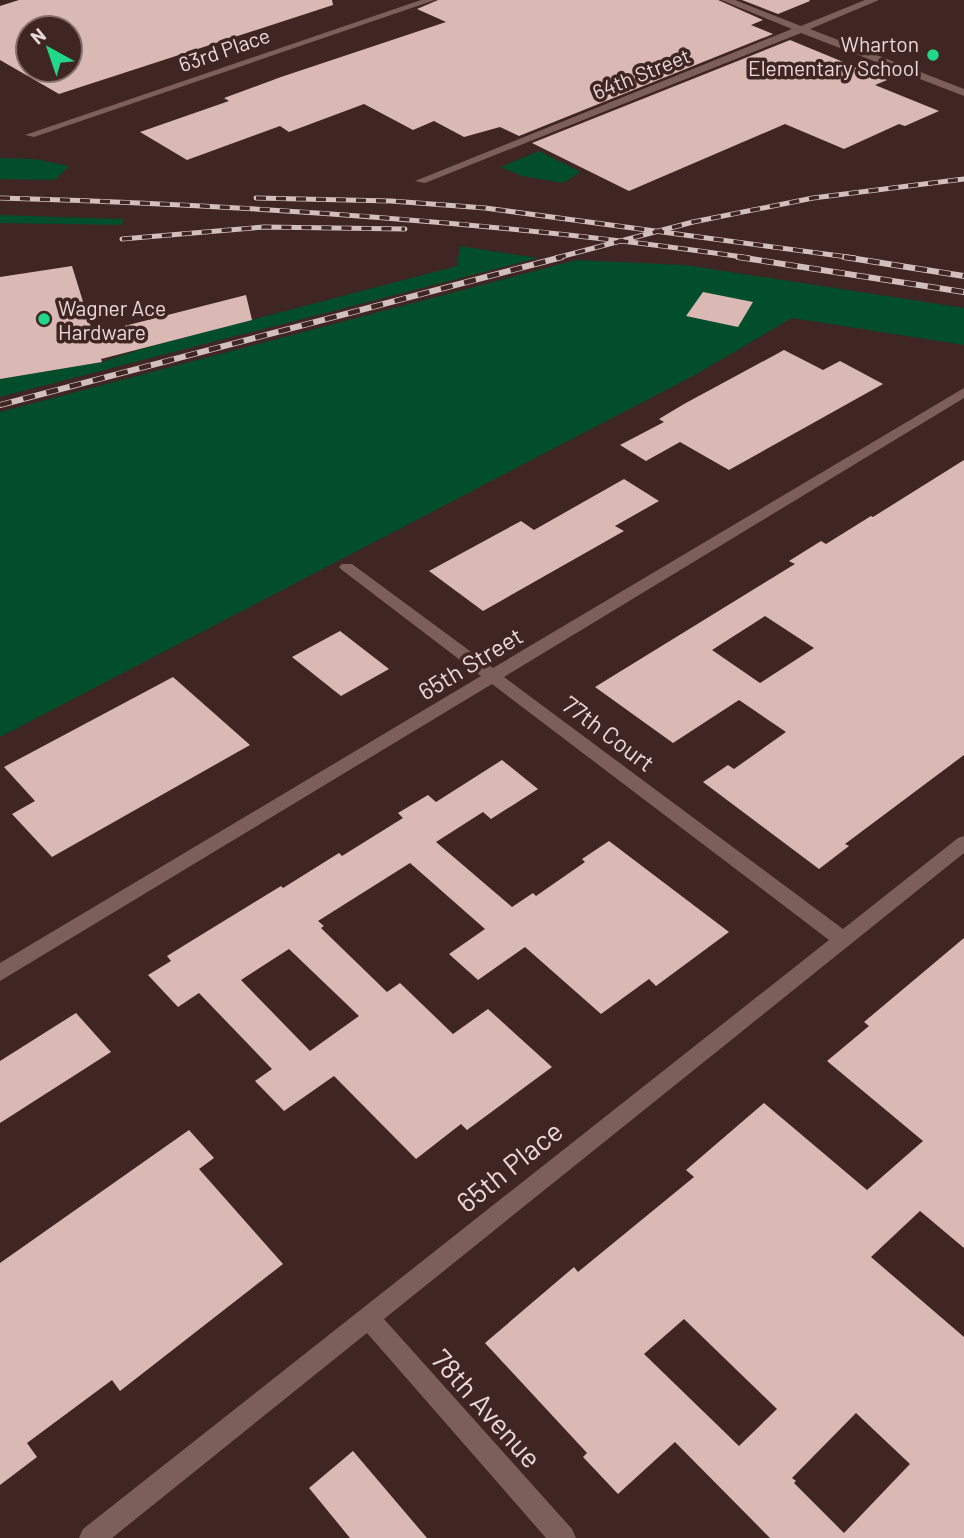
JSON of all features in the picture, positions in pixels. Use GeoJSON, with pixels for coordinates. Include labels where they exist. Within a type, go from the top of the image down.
{"type":"FeatureCollection","features":[{"type":"Feature","properties":{"kind":"street","name":"63rd Place"},"geometry":{"type":"LineString","coordinates":[[30,135],[430,0]]}},
{"type":"Feature","properties":{"kind":"street"},"geometry":{"type":"LineString","coordinates":[[726,0],[964,93]]}},
{"type":"Feature","properties":{"kind":"street","name":"64th Street"},"geometry":{"type":"LineString","coordinates":[[421,181],[874,0]]}},
{"type":"Feature","properties":{"kind":"street","name":"65th Street"},"geometry":{"type":"LineString","coordinates":[[0,973],[964,392]]}},
{"type":"Feature","properties":{"kind":"street","name":"77th Court"},"geometry":{"type":"LineString","coordinates":[[347,567],[842,939]]}},
{"type":"Feature","properties":{"kind":"street","name":"65th Place"},"geometry":{"type":"LineString","coordinates":[[92,1538],[964,843]]}},
{"type":"Feature","properties":{"kind":"street","name":"78th Avenue"},"geometry":{"type":"LineString","coordinates":[[367,1317],[563,1538]]}},
{"type":"Feature","properties":{"kind":"green space"},"geometry":{"type":"Polygon","coordinates":[[[539,151],[581,172],[563,183],[522,176],[501,167],[539,151]]]}},
{"type":"Feature","properties":{"kind":"green space"},"geometry":{"type":"Polygon","coordinates":[[[0,158],[34,159],[69,166],[55,180],[0,179],[0,158]]]}},
{"type":"Feature","properties":{"kind":"green space"},"geometry":{"type":"Polygon","coordinates":[[[0,215],[123,219],[122,225],[0,223],[0,215]]]}},
{"type":"Feature","properties":{"kind":"green space"},"geometry":{"type":"Polygon","coordinates":[[[460,246],[538,258],[0,397],[0,379],[102,362],[141,349],[457,266],[460,246]]]}},
{"type":"Feature","properties":{"kind":"green space"},"geometry":{"type":"Polygon","coordinates":[[[576,260],[685,265],[964,308],[964,345],[792,318],[693,376],[0,737],[0,412],[576,260]]]}},
{"type":"Feature","properties":{"kind":"building"},"geometry":{"type":"Polygon","coordinates":[[[19,0],[332,0],[333,5],[59,94],[42,84],[84,84],[84,14],[14,14],[14,68],[0,60],[0,6],[19,0]]]}},
{"type":"Feature","properties":{"kind":"building"},"geometry":{"type":"Polygon","coordinates":[[[438,0],[718,0],[763,20],[751,25],[773,34],[519,136],[500,127],[464,137],[434,121],[413,130],[364,104],[289,132],[280,126],[187,160],[140,132],[229,101],[224,98],[281,77],[446,22],[417,9],[438,0]]]}},
{"type":"Feature","properties":{"kind":"building"},"geometry":{"type":"Polygon","coordinates":[[[742,0],[809,0],[810,1],[778,14],[742,0]]]}},
{"type":"Feature","properties":{"kind":"building"},"geometry":{"type":"Polygon","coordinates":[[[790,40],[887,80],[875,85],[939,111],[905,126],[899,124],[844,149],[785,124],[629,191],[532,143],[790,40]]]}},
{"type":"Feature","properties":{"kind":"building","name":"Wagner Ace Hardware"},"geometry":{"type":"Polygon","coordinates":[[[72,266],[93,334],[246,295],[252,320],[101,359],[102,362],[0,379],[0,277],[72,266]]]}},
{"type":"Feature","properties":{"kind":"building"},"geometry":{"type":"Polygon","coordinates":[[[703,292],[753,302],[738,327],[686,316],[703,292]]]}},
{"type":"Feature","properties":{"kind":"building"},"geometry":{"type":"Polygon","coordinates":[[[784,350],[823,370],[840,361],[883,384],[729,470],[680,442],[646,461],[620,445],[664,422],[659,419],[684,404],[784,350]]]}},
{"type":"Feature","properties":{"kind":"building"},"geometry":{"type":"Polygon","coordinates":[[[964,460],[964,755],[845,844],[849,846],[819,869],[703,782],[728,765],[734,769],[786,732],[739,700],[673,743],[595,687],[795,564],[789,561],[821,541],[826,544],[964,460]],[[765,616],[712,650],[760,683],[814,648],[765,616]]]}},
{"type":"Feature","properties":{"kind":"building"},"geometry":{"type":"Polygon","coordinates":[[[624,479],[659,501],[615,526],[624,531],[483,611],[429,571],[521,521],[534,530],[624,479]]]}},
{"type":"Feature","properties":{"kind":"building"},"geometry":{"type":"Polygon","coordinates":[[[340,631],[389,669],[341,696],[292,657],[340,631]]]}},
{"type":"Feature","properties":{"kind":"building"},"geometry":{"type":"Polygon","coordinates":[[[173,677],[250,745],[52,857],[12,814],[35,801],[4,767],[173,677]]]}},
{"type":"Feature","properties":{"kind":"building"},"geometry":{"type":"Polygon","coordinates":[[[502,760],[538,789],[491,819],[483,812],[436,842],[512,907],[533,893],[536,896],[585,862],[582,859],[609,841],[729,932],[656,986],[649,979],[601,1014],[525,947],[478,980],[449,954],[485,929],[410,863],[318,921],[324,926],[321,928],[387,992],[400,983],[453,1034],[488,1009],[552,1067],[467,1130],[461,1124],[416,1159],[334,1076],[284,1111],[255,1081],[272,1069],[199,993],[178,1007],[148,975],[171,961],[167,956],[201,935],[339,853],[342,856],[403,818],[398,813],[428,795],[436,802],[502,760]],[[289,949],[241,980],[310,1051],[359,1016],[289,949]]]}},
{"type":"Feature","properties":{"kind":"building"},"geometry":{"type":"Polygon","coordinates":[[[964,938],[964,1248],[920,1211],[871,1257],[964,1337],[964,1538],[770,1538],[675,1442],[618,1494],[583,1457],[587,1453],[485,1343],[574,1267],[578,1272],[694,1177],[686,1170],[764,1103],[867,1190],[923,1141],[827,1061],[869,1026],[864,1022],[964,938]],[[684,1319],[644,1354],[739,1446],[777,1409],[684,1319]],[[856,1413],[792,1478],[844,1533],[910,1464],[856,1413]]]}},
{"type":"Feature","properties":{"kind":"building"},"geometry":{"type":"Polygon","coordinates":[[[76,1013],[111,1052],[0,1123],[0,1061],[76,1013]]]}},
{"type":"Feature","properties":{"kind":"building"},"geometry":{"type":"Polygon","coordinates":[[[189,1130],[214,1158],[199,1169],[283,1264],[120,1391],[112,1380],[27,1443],[37,1457],[0,1485],[0,1263],[189,1130]]]}},
{"type":"Feature","properties":{"kind":"building"},"geometry":{"type":"Polygon","coordinates":[[[353,1451],[427,1538],[350,1538],[309,1488],[353,1451]]]}},
{"type":"Feature","properties":{"kind":"railway"},"geometry":{"type":"LineString","coordinates":[[658,231],[813,198],[964,179]]}},
{"type":"Feature","properties":{"kind":"railway"},"geometry":{"type":"LineString","coordinates":[[0,198],[188,205],[376,217],[621,241]]}},
{"type":"Feature","properties":{"kind":"railway"},"geometry":{"type":"LineString","coordinates":[[256,198],[391,201],[485,208],[658,231]]}},
{"type":"Feature","properties":{"kind":"railway"},"geometry":{"type":"LineString","coordinates":[[122,239],[264,227],[405,229]]}},
{"type":"Feature","properties":{"kind":"railway"},"geometry":{"type":"LineString","coordinates":[[621,241],[658,231]]}},
{"type":"Feature","properties":{"kind":"railway"},"geometry":{"type":"LineString","coordinates":[[658,231],[855,258]]}},
{"type":"Feature","properties":{"kind":"railway"},"geometry":{"type":"LineString","coordinates":[[556,258],[621,241]]}},
{"type":"Feature","properties":{"kind":"railway"},"geometry":{"type":"LineString","coordinates":[[621,241],[750,258]]}},
{"type":"Feature","properties":{"kind":"railway"},"geometry":{"type":"LineString","coordinates":[[0,405],[562,257]]}},
{"type":"Feature","properties":{"kind":"railway"},"geometry":{"type":"LineString","coordinates":[[738,257],[964,292]]}},
{"type":"Feature","properties":{"kind":"railway"},"geometry":{"type":"LineString","coordinates":[[844,257],[964,276]]}},
{"type":"Feature","properties":{"kind":"place","name":"Wharton Elementary School"},"geometry":{"type":"Point","coordinates":[933,55]}},
{"type":"Feature","properties":{"kind":"place","name":"Wagner Ace Hardware"},"geometry":{"type":"Point","coordinates":[44,319]}}]}
